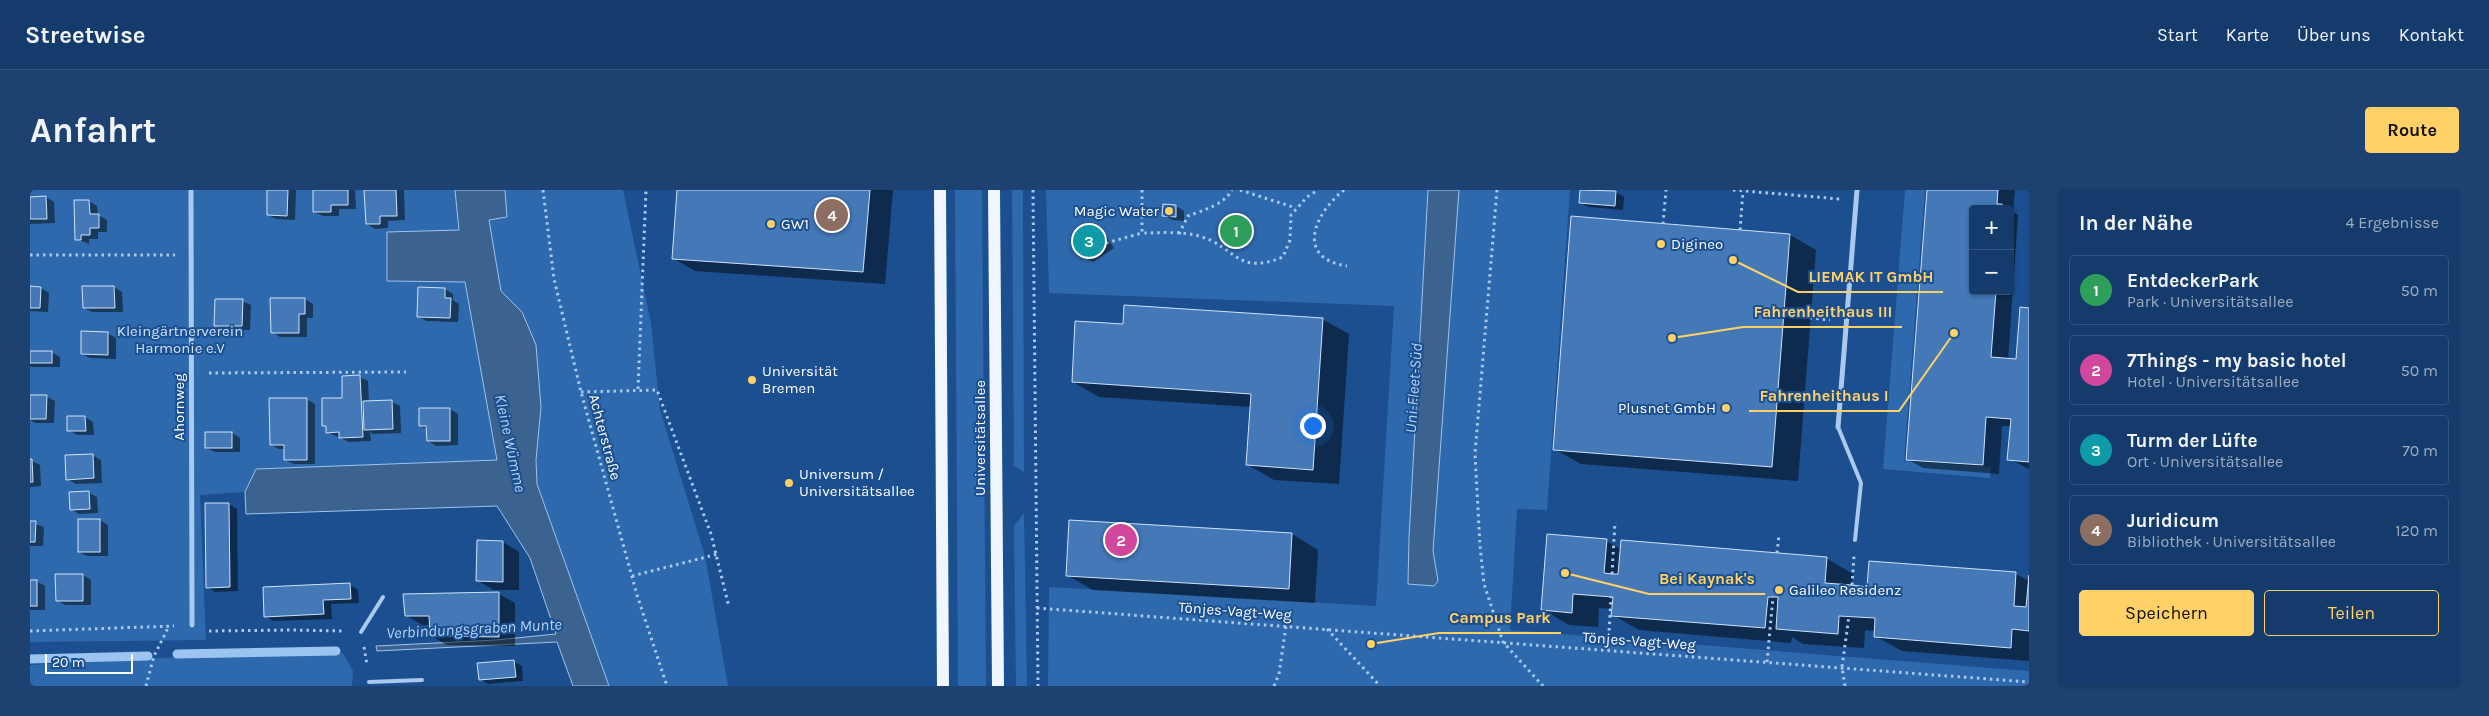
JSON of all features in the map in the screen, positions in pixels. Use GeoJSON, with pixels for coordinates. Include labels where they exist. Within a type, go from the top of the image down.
{"type":"FeatureCollection","features":[{"type":"Feature","properties":{"kind":"main road"},"geometry":{"type":"LineString","coordinates":[[940,190],[944,686]]}},
{"type":"Feature","properties":{"kind":"main road","name":"Universitätsallee"},"geometry":{"type":"LineString","coordinates":[[994,190],[998,686]]}},
{"type":"Feature","properties":{"kind":"street","name":"Ahornweg"},"geometry":{"type":"LineString","coordinates":[[191,190],[192,624]]}},
{"type":"Feature","properties":{"kind":"street"},"geometry":{"type":"LineString","coordinates":[[1838,427],[1857,190]]}},
{"type":"Feature","properties":{"kind":"lane"},"geometry":{"type":"LineString","coordinates":[[1838,427],[1861,483],[1855,540]]}},
{"type":"Feature","properties":{"kind":"lane"},"geometry":{"type":"LineString","coordinates":[[361,632],[383,597]]}},
{"type":"Feature","properties":{"kind":"lane"},"geometry":{"type":"LineString","coordinates":[[369,682],[422,680]]}},
{"type":"Feature","properties":{"kind":"path","name":"Achterstraße"},"geometry":{"type":"LineString","coordinates":[[542,190],[554,279],[581,392],[632,576],[667,686]]}},
{"type":"Feature","properties":{"kind":"path"},"geometry":{"type":"LineString","coordinates":[[638,389],[646,190]]}},
{"type":"Feature","properties":{"kind":"path"},"geometry":{"type":"LineString","coordinates":[[1033,190],[1038,686]]}},
{"type":"Feature","properties":{"kind":"path"},"geometry":{"type":"LineString","coordinates":[[1142,190],[1142,233]]}},
{"type":"Feature","properties":{"kind":"path"},"geometry":{"type":"LineString","coordinates":[[1179,234],[1188,216],[1217,205],[1229,196],[1232,190]]}},
{"type":"Feature","properties":{"kind":"path"},"geometry":{"type":"LineString","coordinates":[[1240,190],[1297,208]]}},
{"type":"Feature","properties":{"kind":"path"},"geometry":{"type":"LineString","coordinates":[[1106,242],[1142,233],[1198,236],[1213,242],[1232,255],[1250,263],[1266,264],[1283,257],[1290,240],[1291,215],[1307,197],[1318,190]]}},
{"type":"Feature","properties":{"kind":"path"},"geometry":{"type":"LineString","coordinates":[[1344,190],[1323,210],[1317,222],[1314,237],[1319,253],[1333,264],[1347,266]]}},
{"type":"Feature","properties":{"kind":"path"},"geometry":{"type":"LineString","coordinates":[[1497,190],[1475,454],[1484,584],[1503,642],[1543,686]]}},
{"type":"Feature","properties":{"kind":"path"},"geometry":{"type":"LineString","coordinates":[[1663,224],[1666,190]]}},
{"type":"Feature","properties":{"kind":"path"},"geometry":{"type":"LineString","coordinates":[[1734,190],[1856,200]]}},
{"type":"Feature","properties":{"kind":"path"},"geometry":{"type":"LineString","coordinates":[[1740,230],[1743,190]]}},
{"type":"Feature","properties":{"kind":"path"},"geometry":{"type":"LineString","coordinates":[[30,254],[190,256]]}},
{"type":"Feature","properties":{"kind":"path"},"geometry":{"type":"LineString","coordinates":[[1784,315],[1846,322]]}},
{"type":"Feature","properties":{"kind":"path"},"geometry":{"type":"LineString","coordinates":[[191,373],[406,372]]}},
{"type":"Feature","properties":{"kind":"path"},"geometry":{"type":"LineString","coordinates":[[581,392],[657,390],[718,554],[729,607]]}},
{"type":"Feature","properties":{"kind":"path"},"geometry":{"type":"LineString","coordinates":[[1612,574],[1615,522]]}},
{"type":"Feature","properties":{"kind":"path"},"geometry":{"type":"LineString","coordinates":[[1777,553],[1779,535]]}},
{"type":"Feature","properties":{"kind":"path"},"geometry":{"type":"LineString","coordinates":[[1852,585],[1855,540]]}},
{"type":"Feature","properties":{"kind":"path"},"geometry":{"type":"LineString","coordinates":[[632,576],[718,554]]}},
{"type":"Feature","properties":{"kind":"path"},"geometry":{"type":"LineString","coordinates":[[1608,650],[1611,597]]}},
{"type":"Feature","properties":{"kind":"path"},"geometry":{"type":"LineString","coordinates":[[1768,662],[1773,597]]}},
{"type":"Feature","properties":{"kind":"path","name":"Tönjes-Vagt-Weg"},"geometry":{"type":"LineString","coordinates":[[1037,608],[2029,682]]}},
{"type":"Feature","properties":{"kind":"path"},"geometry":{"type":"LineString","coordinates":[[1844,686],[1842,667],[1849,616]]}},
{"type":"Feature","properties":{"kind":"path"},"geometry":{"type":"LineString","coordinates":[[146,686],[154,656],[169,626]]}},
{"type":"Feature","properties":{"kind":"path"},"geometry":{"type":"LineString","coordinates":[[1274,686],[1279,674],[1286,626]]}},
{"type":"Feature","properties":{"kind":"path"},"geometry":{"type":"LineString","coordinates":[[1327,629],[1380,686]]}},
{"type":"Feature","properties":{"kind":"path"},"geometry":{"type":"LineString","coordinates":[[361,632],[369,682]]}},
{"type":"Feature","properties":{"kind":"green space","name":"Kleingärtnerverein Harmonie e.V"},"geometry":{"type":"Polygon","coordinates":[[[30,190],[455,190],[459,230],[388,281],[465,282],[497,460],[256,469],[245,492],[200,495],[206,640],[30,642],[30,190]]]}},
{"type":"Feature","properties":{"kind":"green space"},"geometry":{"type":"Polygon","coordinates":[[[505,190],[623,190],[651,323],[660,410],[705,556],[728,686],[609,686],[537,484],[536,460],[541,407],[522,312],[501,291],[489,220],[507,217],[505,190]]]}},
{"type":"Feature","properties":{"kind":"green space"},"geometry":{"type":"Polygon","coordinates":[[[955,190],[982,190],[986,686],[958,686],[955,190]]]}},
{"type":"Feature","properties":{"kind":"green space"},"geometry":{"type":"Polygon","coordinates":[[[1012,190],[1023,190],[1024,472],[1014,466],[1012,190]]]}},
{"type":"Feature","properties":{"kind":"green space"},"geometry":{"type":"Polygon","coordinates":[[[1046,190],[1428,190],[1408,584],[1434,586],[1438,581],[1433,551],[1459,190],[1570,190],[1547,510],[1517,509],[1510,630],[2029,671],[2029,686],[1048,686],[1049,587],[1376,606],[1394,306],[1049,293],[1046,190]]]}},
{"type":"Feature","properties":{"kind":"green space"},"geometry":{"type":"Polygon","coordinates":[[[1905,190],[1925,190],[1904,461],[1991,467],[1990,478],[1883,469],[1905,190]]]}},
{"type":"Feature","properties":{"kind":"green space"},"geometry":{"type":"Polygon","coordinates":[[[1024,513],[1027,686],[1016,686],[1014,526],[1024,513]]]}},
{"type":"Feature","properties":{"kind":"green space"},"geometry":{"type":"Polygon","coordinates":[[[343,653],[353,671],[352,686],[30,686],[30,665],[180,657],[343,653]]]}},
{"type":"Feature","properties":{"kind":"water","name":"Kleine Wümme"},"geometry":{"type":"Polygon","coordinates":[[[455,190],[505,190],[507,217],[489,220],[501,291],[522,312],[536,345],[541,407],[536,460],[537,484],[609,686],[573,686],[557,642],[377,651],[376,646],[496,640],[556,634],[530,558],[497,506],[246,514],[245,492],[256,469],[497,460],[465,282],[387,281],[387,232],[459,230],[455,190]]]}},
{"type":"Feature","properties":{"kind":"water"},"geometry":{"type":"Polygon","coordinates":[[[1428,190],[1459,190],[1433,551],[1438,581],[1434,586],[1408,584],[1428,190]]]}},
{"type":"Feature","properties":{"kind":"building"},"geometry":{"type":"Polygon","coordinates":[[[267,190],[288,190],[287,216],[267,215],[267,190]]]}},
{"type":"Feature","properties":{"kind":"building"},"geometry":{"type":"Polygon","coordinates":[[[313,190],[348,190],[348,205],[331,205],[331,212],[313,212],[313,190]]]}},
{"type":"Feature","properties":{"kind":"building"},"geometry":{"type":"Polygon","coordinates":[[[364,190],[396,190],[397,216],[380,216],[380,224],[366,224],[364,190]]]}},
{"type":"Feature","properties":{"kind":"building","name":"GW1"},"geometry":{"type":"Polygon","coordinates":[[[677,190],[870,190],[863,272],[672,259],[677,190]]]}},
{"type":"Feature","properties":{"kind":"building"},"geometry":{"type":"Polygon","coordinates":[[[1580,190],[1616,191],[1615,206],[1579,203],[1580,190]]]}},
{"type":"Feature","properties":{"kind":"building"},"geometry":{"type":"Polygon","coordinates":[[[1927,190],[1998,190],[1997,204],[2002,205],[1969,205],[1969,295],[1996,295],[1991,357],[2016,359],[2020,307],[2029,308],[2029,462],[2007,460],[2011,419],[1986,417],[1983,465],[1906,460],[1927,190]]]}},
{"type":"Feature","properties":{"kind":"building"},"geometry":{"type":"Polygon","coordinates":[[[46,196],[47,219],[30,219],[30,197],[46,196]]]}},
{"type":"Feature","properties":{"kind":"building"},"geometry":{"type":"Polygon","coordinates":[[[74,200],[89,200],[90,214],[99,214],[99,228],[90,228],[90,235],[81,235],[81,240],[75,240],[74,200]]]}},
{"type":"Feature","properties":{"kind":"building","name":"Magic Water"},"geometry":{"type":"Polygon","coordinates":[[[1163,204],[1176,205],[1176,217],[1162,216],[1163,204]]]}},
{"type":"Feature","properties":{"kind":"building"},"geometry":{"type":"Polygon","coordinates":[[[1571,216],[1790,234],[1772,467],[1553,450],[1571,216]]]}},
{"type":"Feature","properties":{"kind":"building"},"geometry":{"type":"Polygon","coordinates":[[[1094,225],[1106,243],[1083,258],[1072,240],[1094,225]]]}},
{"type":"Feature","properties":{"kind":"building"},"geometry":{"type":"Polygon","coordinates":[[[30,286],[41,287],[40,308],[30,308],[30,286]]]}},
{"type":"Feature","properties":{"kind":"building"},"geometry":{"type":"Polygon","coordinates":[[[82,286],[114,286],[115,308],[83,308],[82,286]]]}},
{"type":"Feature","properties":{"kind":"building"},"geometry":{"type":"Polygon","coordinates":[[[418,287],[445,288],[445,298],[451,298],[450,318],[417,317],[418,287]]]}},
{"type":"Feature","properties":{"kind":"building"},"geometry":{"type":"Polygon","coordinates":[[[270,298],[305,298],[305,314],[299,314],[299,333],[271,333],[270,298]]]}},
{"type":"Feature","properties":{"kind":"building"},"geometry":{"type":"Polygon","coordinates":[[[215,299],[243,299],[242,326],[214,326],[215,299]]]}},
{"type":"Feature","properties":{"kind":"building"},"geometry":{"type":"Polygon","coordinates":[[[1124,305],[1323,318],[1313,470],[1246,465],[1251,394],[1072,382],[1075,321],[1123,324],[1124,305]]]}},
{"type":"Feature","properties":{"kind":"building"},"geometry":{"type":"Polygon","coordinates":[[[81,331],[108,332],[108,355],[81,354],[81,331]]]}},
{"type":"Feature","properties":{"kind":"building"},"geometry":{"type":"Polygon","coordinates":[[[30,351],[52,351],[52,363],[30,363],[30,351]]]}},
{"type":"Feature","properties":{"kind":"building"},"geometry":{"type":"Polygon","coordinates":[[[360,375],[363,437],[339,438],[339,432],[326,433],[326,426],[322,426],[322,398],[342,398],[342,376],[360,375]]]}},
{"type":"Feature","properties":{"kind":"building"},"geometry":{"type":"Polygon","coordinates":[[[30,395],[47,395],[46,419],[30,419],[30,395]]]}},
{"type":"Feature","properties":{"kind":"building"},"geometry":{"type":"Polygon","coordinates":[[[269,398],[307,398],[307,460],[284,460],[284,445],[270,445],[269,398]]]}},
{"type":"Feature","properties":{"kind":"building"},"geometry":{"type":"Polygon","coordinates":[[[392,400],[393,429],[364,430],[363,401],[392,400]]]}},
{"type":"Feature","properties":{"kind":"building"},"geometry":{"type":"Polygon","coordinates":[[[419,408],[450,408],[450,441],[427,441],[426,426],[419,426],[419,408]]]}},
{"type":"Feature","properties":{"kind":"building"},"geometry":{"type":"Polygon","coordinates":[[[67,416],[85,416],[86,431],[67,431],[67,416]]]}},
{"type":"Feature","properties":{"kind":"building"},"geometry":{"type":"Polygon","coordinates":[[[205,432],[232,432],[232,448],[205,448],[205,432]]]}},
{"type":"Feature","properties":{"kind":"building"},"geometry":{"type":"Polygon","coordinates":[[[93,454],[94,478],[66,480],[65,455],[93,454]]]}},
{"type":"Feature","properties":{"kind":"building"},"geometry":{"type":"Polygon","coordinates":[[[30,459],[32,459],[33,482],[30,482],[30,459]]]}},
{"type":"Feature","properties":{"kind":"building"},"geometry":{"type":"Polygon","coordinates":[[[89,491],[90,509],[70,510],[69,492],[89,491]]]}},
{"type":"Feature","properties":{"kind":"building"},"geometry":{"type":"Polygon","coordinates":[[[205,503],[229,503],[230,587],[206,588],[205,503]]]}},
{"type":"Feature","properties":{"kind":"building"},"geometry":{"type":"Polygon","coordinates":[[[78,519],[100,519],[100,552],[78,552],[78,519]]]}},
{"type":"Feature","properties":{"kind":"building"},"geometry":{"type":"Polygon","coordinates":[[[1069,520],[1292,533],[1289,589],[1066,576],[1069,520]]]}},
{"type":"Feature","properties":{"kind":"building"},"geometry":{"type":"Polygon","coordinates":[[[30,521],[36,521],[35,542],[30,542],[30,521]]]}},
{"type":"Feature","properties":{"kind":"building","name":"Galileo Residenz"},"geometry":{"type":"Polygon","coordinates":[[[1547,534],[1607,539],[1604,573],[1612,574],[1618,574],[1621,540],[1827,557],[1825,583],[1867,587],[1869,561],[2016,572],[2014,606],[2026,607],[2029,575],[2029,631],[2012,629],[2011,648],[1874,637],[1875,618],[1839,616],[1838,634],[1776,629],[1778,597],[1768,597],[1765,628],[1611,616],[1613,597],[1573,594],[1572,613],[1541,610],[1547,534]]]}},
{"type":"Feature","properties":{"kind":"building"},"geometry":{"type":"Polygon","coordinates":[[[477,540],[503,541],[503,582],[476,581],[477,540]]]}},
{"type":"Feature","properties":{"kind":"building"},"geometry":{"type":"Polygon","coordinates":[[[55,574],[83,574],[83,601],[56,601],[55,574]]]}},
{"type":"Feature","properties":{"kind":"building"},"geometry":{"type":"Polygon","coordinates":[[[30,580],[37,580],[37,606],[30,606],[30,580]]]}},
{"type":"Feature","properties":{"kind":"building"},"geometry":{"type":"Polygon","coordinates":[[[350,583],[351,599],[323,600],[324,614],[264,617],[263,587],[350,583]]]}},
{"type":"Feature","properties":{"kind":"building"},"geometry":{"type":"Polygon","coordinates":[[[499,592],[499,637],[430,636],[429,616],[405,616],[403,594],[499,592]]]}},
{"type":"Feature","properties":{"kind":"building"},"geometry":{"type":"Polygon","coordinates":[[[514,660],[516,677],[479,680],[477,663],[514,660]]]}},
{"type":"Feature","properties":{"kind":"waterway","name":"Verbindungsgraben Munte"},"geometry":{"type":"LineString","coordinates":[[177,654],[336,651]]}},
{"type":"Feature","properties":{"kind":"waterway","name":"Verbindungsgraben Munte"},"geometry":{"type":"LineString","coordinates":[[30,659],[148,656]]}},
{"type":"Feature","properties":{"kind":"place","name":"Magic Water"},"geometry":{"type":"Point","coordinates":[1169,211]}},
{"type":"Feature","properties":{"kind":"place","name":"Juridicum"},"geometry":{"type":"Point","coordinates":[832,215]}},
{"type":"Feature","properties":{"kind":"place","name":"GW1"},"geometry":{"type":"Point","coordinates":[771,224]}},
{"type":"Feature","properties":{"kind":"place","name":"EntdeckerPark"},"geometry":{"type":"Point","coordinates":[1236,231]}},
{"type":"Feature","properties":{"kind":"place","name":"Turm der Lüfte"},"geometry":{"type":"Point","coordinates":[1089,241]}},
{"type":"Feature","properties":{"kind":"place","name":"Digineo"},"geometry":{"type":"Point","coordinates":[1661,244]}},
{"type":"Feature","properties":{"kind":"place","name":"LIEMAK IT GmbH"},"geometry":{"type":"Point","coordinates":[1733,260]}},
{"type":"Feature","properties":{"kind":"place","name":"Fahrenheithaus I"},"geometry":{"type":"Point","coordinates":[1954,333]}},
{"type":"Feature","properties":{"kind":"place","name":"Fahrenheithaus III"},"geometry":{"type":"Point","coordinates":[1672,338]}},
{"type":"Feature","properties":{"kind":"place","name":"Universität Bremen"},"geometry":{"type":"Point","coordinates":[752,380]}},
{"type":"Feature","properties":{"kind":"place","name":"Plusnet GmbH"},"geometry":{"type":"Point","coordinates":[1726,408]}},
{"type":"Feature","properties":{"kind":"place","name":"Universum / Universitätsallee"},"geometry":{"type":"Point","coordinates":[789,483]}},
{"type":"Feature","properties":{"kind":"place","name":"7Things - my basic hotel"},"geometry":{"type":"Point","coordinates":[1121,540]}},
{"type":"Feature","properties":{"kind":"place","name":"Bei Kaynak's"},"geometry":{"type":"Point","coordinates":[1565,573]}},
{"type":"Feature","properties":{"kind":"place","name":"Galileo Residenz"},"geometry":{"type":"Point","coordinates":[1779,590]}},
{"type":"Feature","properties":{"kind":"place","name":"Campus Park"},"geometry":{"type":"Point","coordinates":[1371,644]}},
{"type":"Feature","properties":{"kind":"water label","name":"Uni-Fleet-Süd"},"geometry":{"type":"Point","coordinates":[1413,388]}}]}
